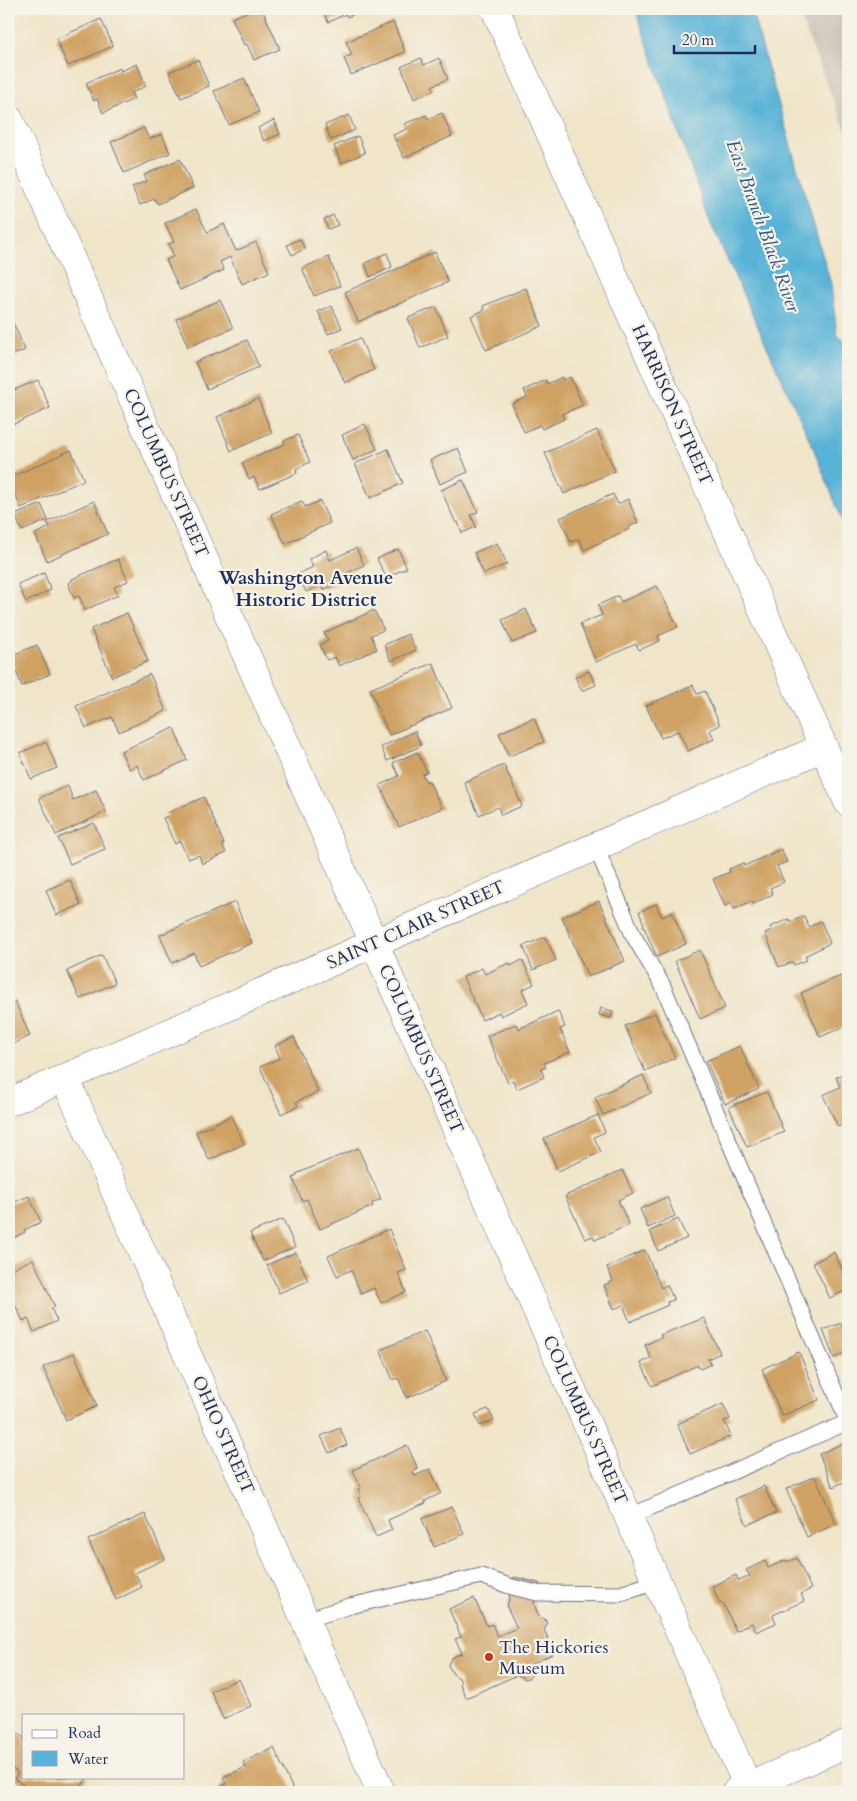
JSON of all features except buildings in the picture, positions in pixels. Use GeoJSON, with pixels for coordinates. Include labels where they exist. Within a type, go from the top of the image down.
{"type":"FeatureCollection","features":[{"type":"Feature","properties":{"kind":"street","name":"HARRISON STREET"},"geometry":{"type":"LineString","coordinates":[[495,9],[848,802]]}},
{"type":"Feature","properties":{"kind":"street","name":"COLUMBUS STREET"},"geometry":{"type":"LineString","coordinates":[[9,119],[628,1517],[742,1790]]}},
{"type":"Feature","properties":{"kind":"street","name":"SAINT CLAIR STREET"},"geometry":{"type":"LineString","coordinates":[[9,1102],[824,747]]}},
{"type":"Feature","properties":{"kind":"street","name":"OHIO STREET"},"geometry":{"type":"LineString","coordinates":[[65,1078],[382,1792]]}},
{"type":"Feature","properties":{"kind":"street"},"geometry":{"type":"LineString","coordinates":[[742,1790],[848,1743]]}},
{"type":"Feature","properties":{"kind":"lane"},"geometry":{"type":"LineString","coordinates":[[596,847],[633,935],[663,986],[848,1422],[628,1517]]}},
{"type":"Feature","properties":{"kind":"lane"},"geometry":{"type":"LineString","coordinates":[[306,1620],[350,1606],[482,1576],[512,1587],[537,1592],[620,1594],[656,1582]]}},
{"type":"Feature","properties":{"kind":"shaded area"},"geometry":{"type":"Polygon","coordinates":[[[797,9],[848,9],[848,136],[797,9]]]}},
{"type":"Feature","properties":{"kind":"water","name":"East Branch Black River"},"geometry":{"type":"Polygon","coordinates":[[[635,9],[751,9],[831,284],[837,334],[848,346],[848,534],[812,445],[710,222],[635,9]]]}},
{"type":"Feature","properties":{"kind":"place","name":"The Hickories Museum"},"geometry":{"type":"Point","coordinates":[489,1657]}},
{"type":"Feature","properties":{"kind":"district","name":"Washington Avenue Historic District"},"geometry":{"type":"Point","coordinates":[306,589]}}]}
